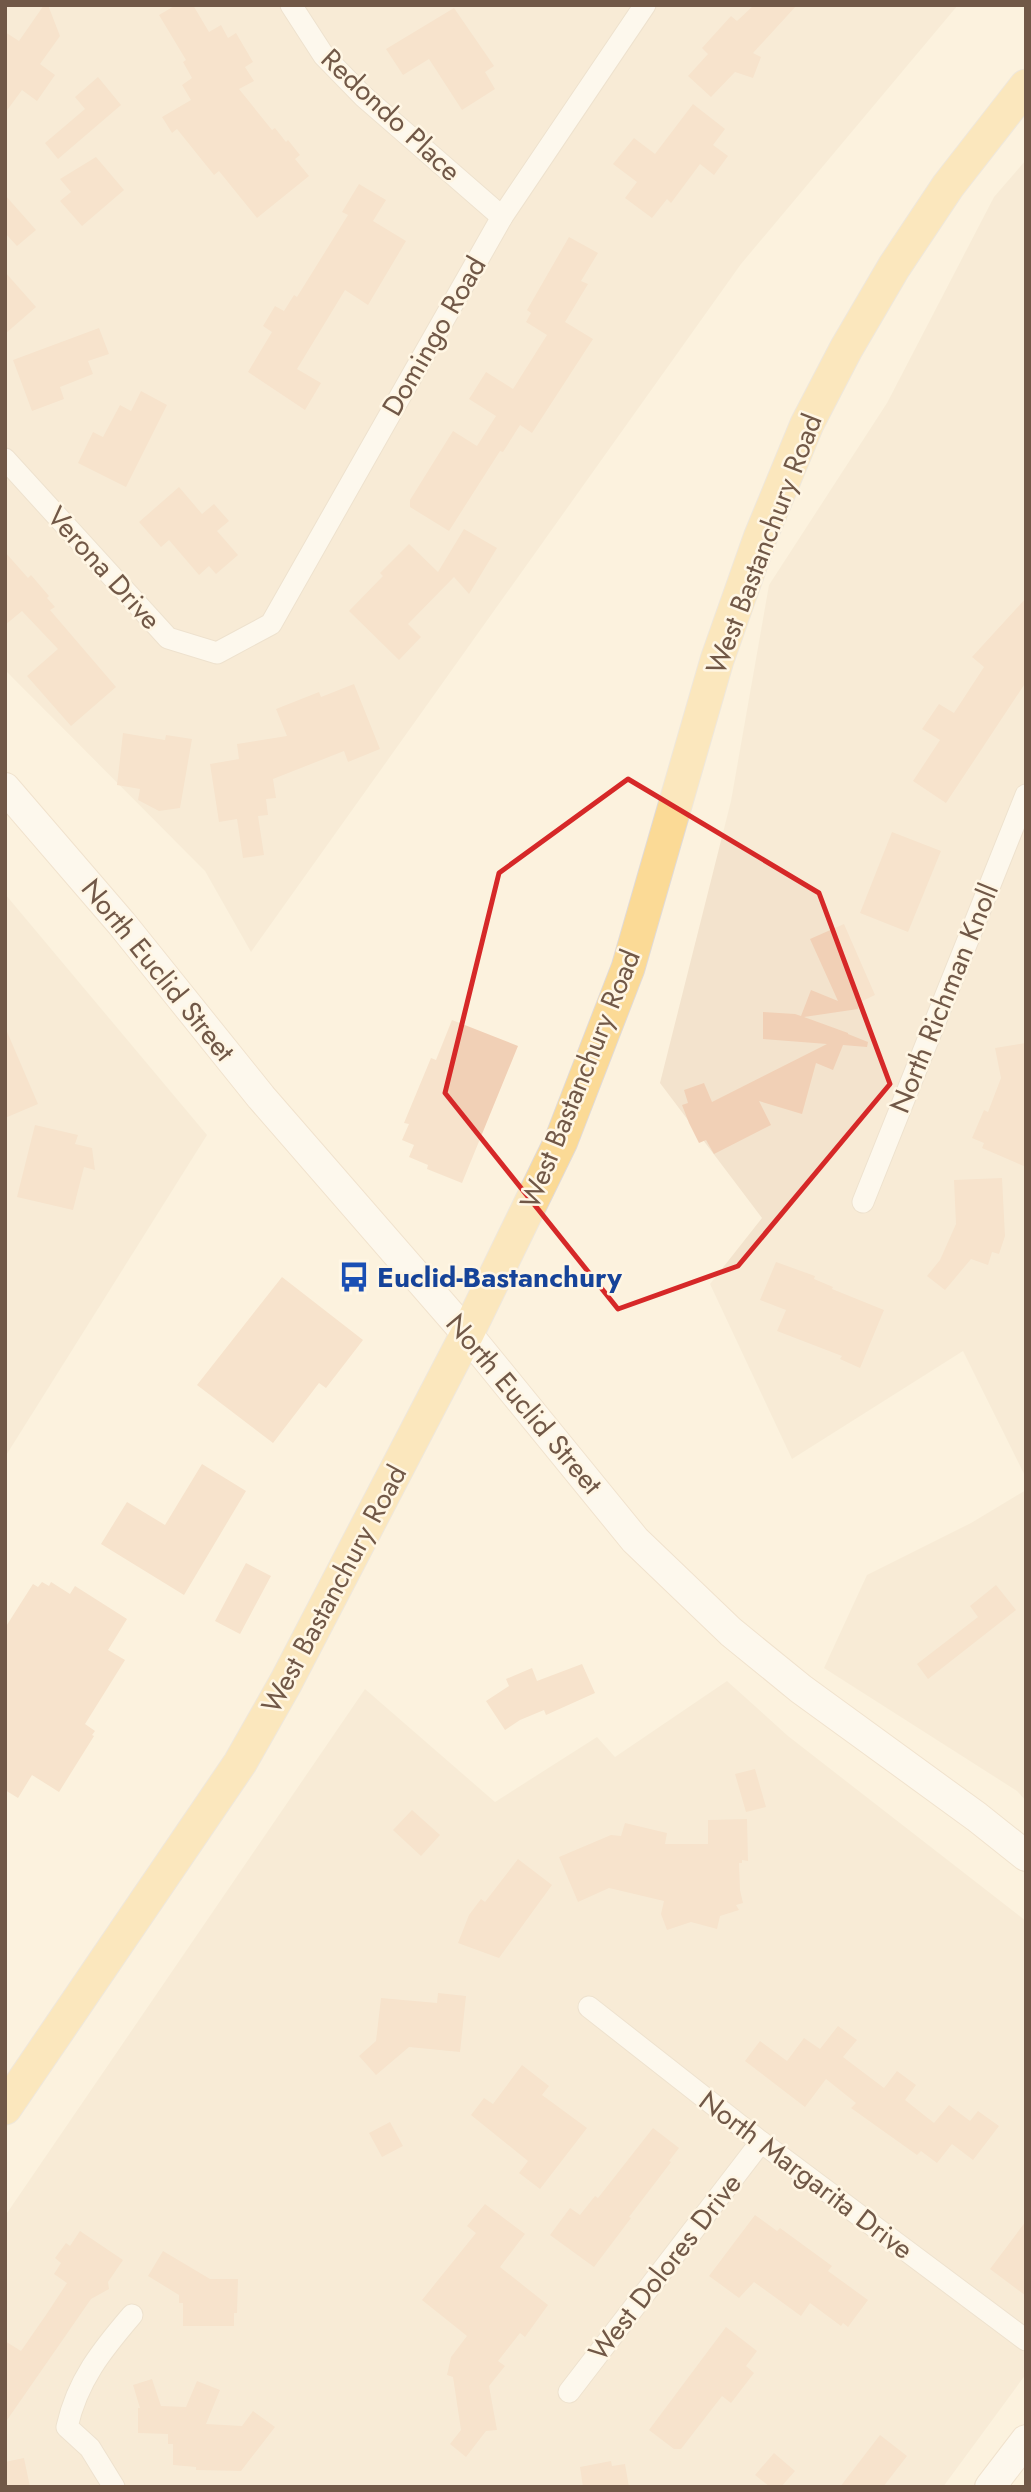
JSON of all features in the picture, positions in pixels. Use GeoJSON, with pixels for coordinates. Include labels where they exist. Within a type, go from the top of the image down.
{"type":"FeatureCollection","features":[{"type":"Feature","properties":{"kind":"main road","name":"West Bastanchury Road"},"geometry":{"type":"LineString","coordinates":[[5,2108],[240,1763],[286,1682],[467,1334],[561,1141],[628,968],[717,660],[760,538],[807,424],[846,349],[894,267],[948,186],[1026,86]]}},
{"type":"Feature","properties":{"kind":"main road","name":"North Euclid Street"},"geometry":{"type":"LineString","coordinates":[[5,788],[122,924],[261,1097],[467,1334],[635,1540],[731,1632],[801,1689],[1026,1856]]}},
{"type":"Feature","properties":{"kind":"main road"},"geometry":{"type":"LineString","coordinates":[[990,2487],[1026,2440]]}},
{"type":"Feature","properties":{"kind":"street","name":"Redondo Place"},"geometry":{"type":"LineString","coordinates":[[291,5],[324,56],[363,96],[502,217]]}},
{"type":"Feature","properties":{"kind":"street","name":"Domingo Road"},"geometry":{"type":"LineString","coordinates":[[217,653],[271,624],[502,217],[645,5]]}},
{"type":"Feature","properties":{"kind":"street","name":"Verona Drive"},"geometry":{"type":"LineString","coordinates":[[6,463],[168,639],[217,653]]}},
{"type":"Feature","properties":{"kind":"street","name":"North Richman Knoll"},"geometry":{"type":"LineString","coordinates":[[863,1202],[1026,795]]}},
{"type":"Feature","properties":{"kind":"street","name":"North Margarita Drive"},"geometry":{"type":"LineString","coordinates":[[589,2007],[761,2142],[1026,2340]]}},
{"type":"Feature","properties":{"kind":"street","name":"West Dolores Drive"},"geometry":{"type":"LineString","coordinates":[[569,2392],[761,2142]]}},
{"type":"Feature","properties":{"kind":"street"},"geometry":{"type":"LineString","coordinates":[[114,2487],[90,2448],[67,2427],[72,2407],[95,2359],[132,2315]]}},
{"type":"Feature","properties":{"kind":"highlighted area"},"geometry":{"type":"Polygon","coordinates":[[[628,779],[819,893],[890,1084],[738,1266],[618,1309],[445,1093],[499,873],[628,779]]]}},
{"type":"Feature","properties":{"kind":"shaded area"},"geometry":{"type":"Polygon","coordinates":[[[5,5],[958,5],[741,264],[251,952],[205,871],[5,670],[5,5]]]}},
{"type":"Feature","properties":{"kind":"shaded area"},"geometry":{"type":"Polygon","coordinates":[[[1026,160],[1026,1478],[963,1351],[792,1459],[710,1284],[762,1218],[660,1083],[731,801],[769,585],[887,403],[994,197],[1026,160]]]}},
{"type":"Feature","properties":{"kind":"shaded area"},"geometry":{"type":"Polygon","coordinates":[[[5,894],[207,1135],[5,1457],[5,894]]]}},
{"type":"Feature","properties":{"kind":"shaded area"},"geometry":{"type":"Polygon","coordinates":[[[1026,1490],[1026,1801],[1017,1791],[824,1668],[867,1575],[971,1523],[1026,1490]]]}},
{"type":"Feature","properties":{"kind":"shaded area"},"geometry":{"type":"Polygon","coordinates":[[[727,1681],[788,1736],[1026,1921],[1026,2374],[943,2487],[5,2487],[5,2216],[365,1689],[495,1802],[597,1737],[615,1757],[727,1681]]]}},
{"type":"Feature","properties":{"kind":"building"},"geometry":{"type":"Polygon","coordinates":[[[44,5],[48,5],[60,36],[40,64],[55,75],[37,101],[22,90],[5,113],[5,32],[19,41],[44,5]]]}},
{"type":"Feature","properties":{"kind":"building"},"geometry":{"type":"Polygon","coordinates":[[[176,5],[193,5],[209,32],[221,25],[228,38],[236,33],[253,62],[245,67],[254,81],[239,89],[272,130],[275,128],[286,142],[288,140],[300,155],[295,159],[309,176],[257,218],[219,171],[214,175],[177,129],[172,133],[162,117],[191,100],[182,85],[192,78],[183,62],[186,60],[159,15],[176,5]]]}},
{"type":"Feature","properties":{"kind":"building"},"geometry":{"type":"Polygon","coordinates":[[[754,5],[797,5],[753,53],[761,57],[753,78],[735,72],[711,97],[688,76],[708,54],[702,48],[731,16],[737,21],[754,5]]]}},
{"type":"Feature","properties":{"kind":"building"},"geometry":{"type":"Polygon","coordinates":[[[454,8],[494,66],[485,72],[495,89],[462,110],[429,59],[403,75],[386,49],[454,8]]]}},
{"type":"Feature","properties":{"kind":"building"},"geometry":{"type":"Polygon","coordinates":[[[98,77],[121,105],[58,159],[45,143],[85,109],[75,97],[98,77]]]}},
{"type":"Feature","properties":{"kind":"building"},"geometry":{"type":"Polygon","coordinates":[[[693,104],[725,129],[713,145],[728,156],[714,175],[700,164],[671,203],[667,199],[652,218],[625,198],[637,182],[613,164],[634,138],[655,154],[693,104]]]}},
{"type":"Feature","properties":{"kind":"building"},"geometry":{"type":"Polygon","coordinates":[[[96,157],[124,190],[82,226],[60,201],[71,192],[60,179],[96,157]]]}},
{"type":"Feature","properties":{"kind":"building"},"geometry":{"type":"Polygon","coordinates":[[[359,184],[386,200],[373,221],[406,241],[368,305],[345,290],[297,369],[321,383],[305,410],[248,372],[272,332],[263,326],[275,306],[284,311],[294,295],[297,297],[348,215],[342,212],[359,184]]]}},
{"type":"Feature","properties":{"kind":"building"},"geometry":{"type":"Polygon","coordinates":[[[5,195],[36,230],[17,246],[5,233],[5,195]]]}},
{"type":"Feature","properties":{"kind":"building"},"geometry":{"type":"Polygon","coordinates":[[[569,237],[598,253],[581,281],[588,284],[565,322],[593,339],[532,433],[520,425],[503,452],[500,451],[449,531],[410,507],[410,500],[453,431],[477,446],[496,416],[469,399],[486,372],[513,389],[547,335],[526,322],[531,313],[527,310],[569,237]]]}},
{"type":"Feature","properties":{"kind":"building"},"geometry":{"type":"Polygon","coordinates":[[[5,272],[36,307],[5,334],[5,272]]]}},
{"type":"Feature","properties":{"kind":"building"},"geometry":{"type":"Polygon","coordinates":[[[99,328],[109,354],[88,361],[93,374],[60,387],[64,399],[32,411],[13,360],[99,328]]]}},
{"type":"Feature","properties":{"kind":"building"},"geometry":{"type":"Polygon","coordinates":[[[141,391],[167,405],[126,487],[78,463],[93,432],[103,437],[120,405],[131,411],[141,391]]]}},
{"type":"Feature","properties":{"kind":"building"},"geometry":{"type":"Polygon","coordinates":[[[179,487],[202,514],[214,504],[229,521],[217,531],[238,555],[216,574],[209,566],[199,575],[169,540],[161,547],[139,522],[179,487]]]}},
{"type":"Feature","properties":{"kind":"building"},"geometry":{"type":"Polygon","coordinates":[[[464,529],[497,548],[469,594],[454,577],[408,624],[421,637],[399,660],[349,611],[383,576],[380,573],[409,544],[438,572],[464,529]]]}},
{"type":"Feature","properties":{"kind":"building"},"geometry":{"type":"Polygon","coordinates":[[[5,552],[28,578],[31,575],[49,596],[47,598],[55,607],[50,610],[116,687],[71,726],[27,676],[58,649],[22,611],[5,625],[5,552]]]}},
{"type":"Feature","properties":{"kind":"building"},"geometry":{"type":"Polygon","coordinates":[[[1026,598],[1026,682],[946,803],[913,781],[940,740],[922,729],[939,704],[954,713],[984,667],[972,657],[1026,598]]]}},
{"type":"Feature","properties":{"kind":"building"},"geometry":{"type":"Polygon","coordinates":[[[354,684],[380,749],[348,762],[344,751],[273,779],[276,798],[266,799],[268,815],[258,816],[264,855],[243,858],[237,819],[219,822],[210,764],[239,759],[237,744],[287,736],[276,709],[319,692],[321,697],[354,684]]]}},
{"type":"Feature","properties":{"kind":"building"},"geometry":{"type":"Polygon","coordinates":[[[123,733],[165,740],[166,735],[192,739],[180,808],[159,811],[138,800],[140,789],[117,785],[123,733]]]}},
{"type":"Feature","properties":{"kind":"building"},"geometry":{"type":"Polygon","coordinates":[[[892,832],[941,851],[908,932],[860,913],[892,832]]]}},
{"type":"Feature","properties":{"kind":"building"},"geometry":{"type":"Polygon","coordinates":[[[844,924],[875,995],[860,1002],[858,1009],[804,1017],[868,1042],[867,1047],[843,1045],[833,1070],[816,1063],[802,1114],[759,1101],[771,1125],[714,1154],[706,1140],[699,1143],[689,1123],[682,1105],[688,1103],[684,1090],[704,1083],[712,1102],[827,1044],[763,1039],[763,1012],[801,1016],[811,990],[838,1001],[810,939],[844,924]]]}},
{"type":"Feature","properties":{"kind":"building"},"geometry":{"type":"Polygon","coordinates":[[[452,1020],[518,1046],[462,1183],[427,1169],[428,1165],[409,1157],[414,1145],[402,1140],[409,1124],[404,1123],[431,1058],[436,1060],[452,1020]]]}},
{"type":"Feature","properties":{"kind":"building"},"geometry":{"type":"Polygon","coordinates":[[[5,1027],[38,1104],[5,1118],[5,1027]]]}},
{"type":"Feature","properties":{"kind":"building"},"geometry":{"type":"Polygon","coordinates":[[[1026,1043],[1026,1167],[982,1148],[984,1143],[972,1138],[984,1110],[988,1112],[1001,1078],[995,1048],[1026,1043]]]}},
{"type":"Feature","properties":{"kind":"building"},"geometry":{"type":"Polygon","coordinates":[[[35,1125],[78,1135],[75,1144],[92,1148],[95,1170],[84,1167],[73,1210],[17,1197],[35,1125]]]}},
{"type":"Feature","properties":{"kind":"building"},"geometry":{"type":"Polygon","coordinates":[[[1002,1178],[1005,1236],[999,1254],[992,1252],[988,1265],[971,1259],[945,1290],[927,1276],[940,1260],[956,1224],[954,1180],[1002,1178]]]}},
{"type":"Feature","properties":{"kind":"building"},"geometry":{"type":"Polygon","coordinates":[[[776,1262],[815,1276],[814,1279],[833,1287],[832,1289],[884,1310],[860,1368],[840,1359],[842,1356],[777,1331],[786,1310],[760,1300],[776,1262]]]}},
{"type":"Feature","properties":{"kind":"building"},"geometry":{"type":"Polygon","coordinates":[[[282,1277],[363,1340],[326,1388],[319,1383],[273,1443],[197,1385],[282,1277]]]}},
{"type":"Feature","properties":{"kind":"building"},"geometry":{"type":"Polygon","coordinates":[[[202,1464],[246,1491],[184,1595],[101,1544],[127,1502],[165,1525],[202,1464]]]}},
{"type":"Feature","properties":{"kind":"building"},"geometry":{"type":"Polygon","coordinates":[[[246,1563],[271,1576],[240,1634],[215,1621],[246,1563]]]}},
{"type":"Feature","properties":{"kind":"building"},"geometry":{"type":"Polygon","coordinates":[[[42,1582],[49,1586],[51,1582],[70,1594],[75,1586],[127,1619],[108,1650],[125,1660],[85,1724],[95,1731],[92,1735],[94,1736],[59,1792],[32,1775],[18,1798],[5,1790],[5,1628],[33,1584],[38,1587],[42,1582]]]}},
{"type":"Feature","properties":{"kind":"building"},"geometry":{"type":"Polygon","coordinates":[[[996,1585],[1016,1610],[928,1679],[917,1664],[978,1617],[970,1606],[996,1585]]]}},
{"type":"Feature","properties":{"kind":"building"},"geometry":{"type":"Polygon","coordinates":[[[582,1664],[595,1693],[546,1715],[544,1710],[505,1730],[486,1701],[509,1686],[506,1679],[532,1668],[537,1681],[582,1664]]]}},
{"type":"Feature","properties":{"kind":"building"},"geometry":{"type":"Polygon","coordinates":[[[755,1769],[766,1807],[746,1812],[735,1774],[755,1769]]]}},
{"type":"Feature","properties":{"kind":"building"},"geometry":{"type":"Polygon","coordinates":[[[412,1810],[440,1835],[421,1856],[393,1830],[412,1810]]]}},
{"type":"Feature","properties":{"kind":"building"},"geometry":{"type":"Polygon","coordinates":[[[747,1819],[748,1861],[742,1860],[742,1863],[739,1863],[743,1903],[736,1905],[739,1910],[720,1916],[717,1929],[691,1922],[667,1930],[661,1914],[664,1901],[609,1888],[578,1902],[559,1857],[611,1835],[621,1836],[625,1823],[667,1833],[665,1844],[708,1844],[708,1820],[747,1819]]]}},
{"type":"Feature","properties":{"kind":"building"},"geometry":{"type":"Polygon","coordinates":[[[518,1859],[552,1885],[499,1958],[458,1943],[469,1915],[481,1899],[485,1902],[518,1859]]]}},
{"type":"Feature","properties":{"kind":"building"},"geometry":{"type":"Polygon","coordinates":[[[438,1993],[466,1996],[460,2052],[409,2047],[376,2075],[359,2056],[376,2041],[381,1998],[437,2003],[438,1993]]]}},
{"type":"Feature","properties":{"kind":"building"},"geometry":{"type":"Polygon","coordinates":[[[838,2026],[857,2040],[843,2057],[884,2088],[897,2071],[916,2085],[905,2100],[934,2123],[949,2105],[970,2121],[978,2111],[999,2126],[973,2160],[952,2144],[937,2163],[921,2151],[917,2155],[851,2108],[856,2103],[826,2079],[805,2107],[745,2061],[760,2041],[787,2061],[804,2038],[820,2049],[838,2026]]]}},
{"type":"Feature","properties":{"kind":"building"},"geometry":{"type":"Polygon","coordinates":[[[522,2065],[549,2086],[542,2095],[587,2128],[540,2189],[519,2173],[528,2161],[471,2115],[484,2098],[493,2104],[522,2065]]]}},
{"type":"Feature","properties":{"kind":"building"},"geometry":{"type":"Polygon","coordinates":[[[390,2122],[403,2146],[382,2157],[369,2133],[390,2122]]]}},
{"type":"Feature","properties":{"kind":"building"},"geometry":{"type":"Polygon","coordinates":[[[653,2128],[679,2148],[594,2267],[550,2235],[570,2208],[580,2215],[595,2196],[598,2198],[653,2128]]]}},
{"type":"Feature","properties":{"kind":"building"},"geometry":{"type":"Polygon","coordinates":[[[485,2204],[525,2234],[500,2267],[548,2305],[525,2337],[520,2333],[498,2361],[505,2366],[489,2386],[497,2430],[486,2431],[466,2457],[450,2444],[461,2430],[453,2377],[447,2375],[451,2357],[467,2336],[422,2300],[476,2233],[467,2226],[485,2204]]]}},
{"type":"Feature","properties":{"kind":"building"},"geometry":{"type":"Polygon","coordinates":[[[755,2215],[777,2231],[780,2228],[832,2266],[828,2271],[868,2300],[848,2327],[843,2323],[841,2326],[810,2303],[801,2316],[754,2282],[739,2298],[709,2276],[755,2215]]]}},
{"type":"Feature","properties":{"kind":"building"},"geometry":{"type":"Polygon","coordinates":[[[1026,2221],[1026,2296],[990,2269],[1026,2221]]]}},
{"type":"Feature","properties":{"kind":"building"},"geometry":{"type":"Polygon","coordinates":[[[80,2231],[123,2260],[108,2282],[109,2289],[91,2299],[5,2423],[5,2341],[21,2351],[48,2312],[67,2283],[54,2274],[61,2263],[55,2258],[66,2243],[70,2246],[80,2231]]]}},
{"type":"Feature","properties":{"kind":"building"},"geometry":{"type":"Polygon","coordinates":[[[163,2251],[210,2279],[238,2279],[234,2326],[183,2326],[183,2303],[179,2303],[179,2295],[148,2276],[163,2251]]]}},
{"type":"Feature","properties":{"kind":"building"},"geometry":{"type":"Polygon","coordinates":[[[726,2327],[757,2351],[746,2366],[754,2373],[731,2403],[722,2396],[681,2449],[674,2449],[649,2430],[726,2327]]]}},
{"type":"Feature","properties":{"kind":"building"},"geometry":{"type":"Polygon","coordinates":[[[152,2379],[161,2406],[186,2407],[197,2381],[220,2390],[206,2424],[242,2426],[253,2411],[275,2427],[241,2471],[196,2470],[196,2467],[173,2465],[173,2444],[168,2444],[168,2434],[138,2433],[140,2408],[133,2385],[152,2379]]]}},
{"type":"Feature","properties":{"kind":"building"},"geometry":{"type":"Polygon","coordinates":[[[880,2435],[907,2456],[883,2487],[840,2487],[880,2435]]]}},
{"type":"Feature","properties":{"kind":"building"},"geometry":{"type":"Polygon","coordinates":[[[774,2453],[795,2471],[781,2487],[770,2487],[755,2475],[774,2453]]]}},
{"type":"Feature","properties":{"kind":"building"},"geometry":{"type":"Polygon","coordinates":[[[24,2458],[30,2487],[5,2487],[5,2462],[24,2458]]]}},
{"type":"Feature","properties":{"kind":"building"},"geometry":{"type":"Polygon","coordinates":[[[611,2461],[612,2466],[625,2464],[629,2487],[583,2487],[580,2467],[611,2461]]]}},
{"type":"Feature","properties":{"kind":"place","name":"Euclid-Bastanchury"},"geometry":{"type":"Point","coordinates":[354,1277]}}]}
